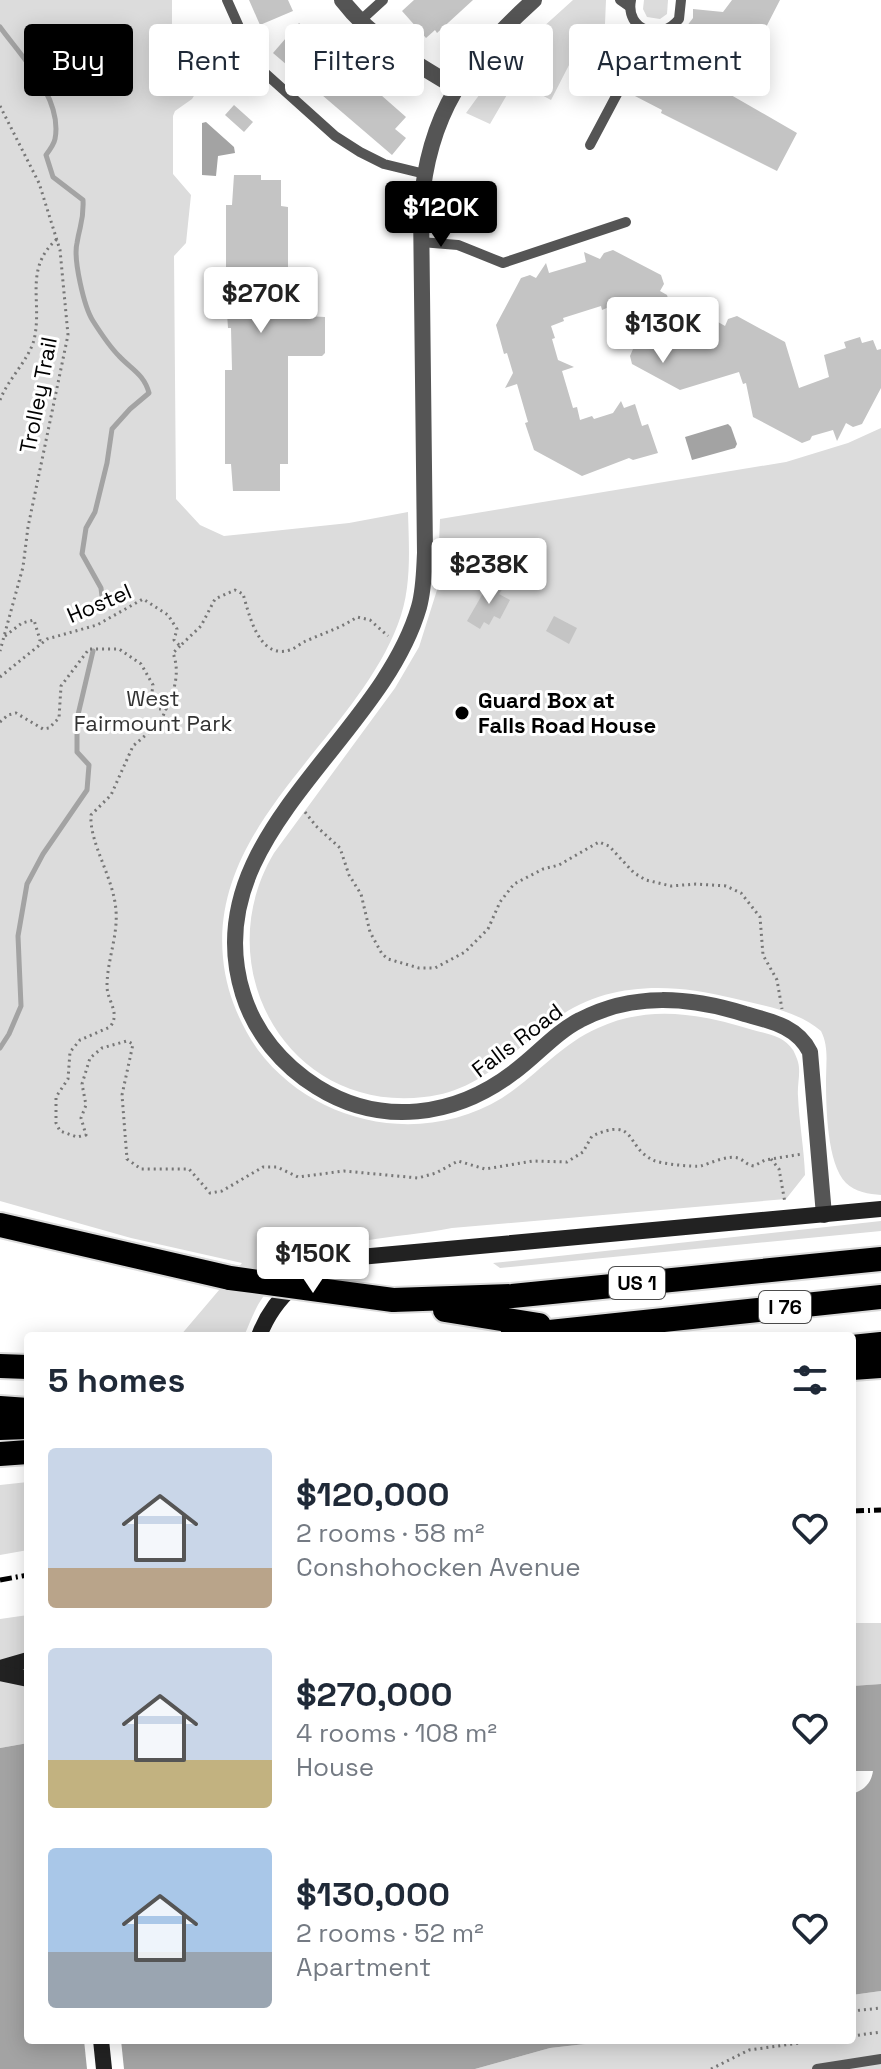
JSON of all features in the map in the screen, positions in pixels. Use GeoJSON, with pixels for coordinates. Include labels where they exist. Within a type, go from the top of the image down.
{"type":"FeatureCollection","features":[{"type":"Feature","properties":{"kind":"highway"},"geometry":{"type":"LineString","coordinates":[[0,1225],[35,1233]]}},
{"type":"Feature","properties":{"kind":"highway","name":"US 1"},"geometry":{"type":"LineString","coordinates":[[0,1232],[35,1233],[230,1278],[393,1300],[512,1296],[881,1259]]}},
{"type":"Feature","properties":{"kind":"highway","name":"I 76"},"geometry":{"type":"LineString","coordinates":[[550,1332],[881,1297]]}},
{"type":"Feature","properties":{"kind":"highway"},"geometry":{"type":"LineString","coordinates":[[393,1300],[569,1330]]}},
{"type":"Feature","properties":{"kind":"highway"},"geometry":{"type":"LineString","coordinates":[[856,1347],[881,1344]]}},
{"type":"Feature","properties":{"kind":"highway"},"geometry":{"type":"LineString","coordinates":[[0,1366],[24,1367]]}},
{"type":"Feature","properties":{"kind":"highway"},"geometry":{"type":"LineString","coordinates":[[856,1369],[881,1366]]}},
{"type":"Feature","properties":{"kind":"highway"},"geometry":{"type":"LineString","coordinates":[[856,1370],[881,1372]]}},
{"type":"Feature","properties":{"kind":"highway"},"geometry":{"type":"LineString","coordinates":[[0,1408],[24,1410]]}},
{"type":"Feature","properties":{"kind":"highway"},"geometry":{"type":"LineString","coordinates":[[0,1428],[24,1427]]}},
{"type":"Feature","properties":{"kind":"highway"},"geometry":{"type":"LineString","coordinates":[[0,1454],[24,1452]]}},
{"type":"Feature","properties":{"kind":"main road"},"geometry":{"type":"LineString","coordinates":[[261,1332],[272,1309],[302,1279],[321,1267],[349,1258],[881,1209]]}},
{"type":"Feature","properties":{"kind":"main road"},"geometry":{"type":"LineString","coordinates":[[0,1671],[24,1662]]}},
{"type":"Feature","properties":{"kind":"main road"},"geometry":{"type":"LineString","coordinates":[[0,1671],[24,1678]]}},
{"type":"Feature","properties":{"kind":"main road"},"geometry":{"type":"LineString","coordinates":[[101,2044],[104,2069]]}},
{"type":"Feature","properties":{"kind":"street"},"geometry":{"type":"LineString","coordinates":[[342,0],[360,21],[391,48],[440,78]]}},
{"type":"Feature","properties":{"kind":"street","name":"Falls Road"},"geometry":{"type":"LineString","coordinates":[[510,24],[534,0]]}},
{"type":"Feature","properties":{"kind":"street","name":"Falls Road"},"geometry":{"type":"LineString","coordinates":[[451,96],[437,126],[425,174],[421,207],[422,592],[412,628],[380,685],[260,850],[246,880],[234,933],[236,966],[245,1000],[270,1046],[293,1070],[338,1098],[390,1111],[426,1111],[464,1102],[495,1086],[580,1020],[630,1003],[668,999],[706,1003],[781,1025],[800,1037],[810,1052],[824,1215]]}},
{"type":"Feature","properties":{"kind":"lane"},"geometry":{"type":"LineString","coordinates":[[227,0],[256,65],[335,136],[360,152],[402,170],[425,174]]}},
{"type":"Feature","properties":{"kind":"lane"},"geometry":{"type":"LineString","coordinates":[[360,21],[383,0]]}},
{"type":"Feature","properties":{"kind":"lane"},"geometry":{"type":"LineString","coordinates":[[620,0],[631,3],[638,24]]}},
{"type":"Feature","properties":{"kind":"lane"},"geometry":{"type":"LineString","coordinates":[[675,24],[682,11],[681,0]]}},
{"type":"Feature","properties":{"kind":"lane"},"geometry":{"type":"LineString","coordinates":[[590,145],[616,96]]}},
{"type":"Feature","properties":{"kind":"lane"},"geometry":{"type":"LineString","coordinates":[[421,242],[458,245],[503,263],[626,222]]}},
{"type":"Feature","properties":{"kind":"lane"},"geometry":{"type":"LineString","coordinates":[[817,2069],[881,2059]]}},
{"type":"Feature","properties":{"kind":"path","name":"Trolley Trail"},"geometry":{"type":"LineString","coordinates":[[0,106],[39,183],[57,239],[64,270],[68,335],[28,527],[23,567],[0,651]]}},
{"type":"Feature","properties":{"kind":"path"},"geometry":{"type":"LineString","coordinates":[[0,400],[34,340],[39,260],[57,239]]}},
{"type":"Feature","properties":{"kind":"path"},"geometry":{"type":"LineString","coordinates":[[166,709],[176,676],[177,663],[173,653],[201,626],[215,599],[235,590],[243,594],[255,630],[274,649],[291,649],[320,634],[340,629],[357,617],[370,620],[402,648]]}},
{"type":"Feature","properties":{"kind":"path","name":"Hostel"},"geometry":{"type":"LineString","coordinates":[[0,677],[47,639],[97,625],[143,599],[168,615],[177,629],[174,640],[180,646]]}},
{"type":"Feature","properties":{"kind":"path"},"geometry":{"type":"LineString","coordinates":[[2,638],[22,623],[34,620],[40,640],[38,645]]}},
{"type":"Feature","properties":{"kind":"path"},"geometry":{"type":"LineString","coordinates":[[294,801],[340,848],[349,875],[361,894],[370,932],[388,959],[427,969],[459,957],[488,929],[500,902],[514,884],[559,865],[599,842],[609,846],[634,873],[646,880],[671,886],[726,886],[741,893],[760,917],[763,955],[777,980],[783,1004],[781,1025]]}},
{"type":"Feature","properties":{"kind":"path"},"geometry":{"type":"LineString","coordinates":[[771,1159],[782,1178],[785,1219]]}},
{"type":"Feature","properties":{"kind":"path"},"geometry":{"type":"LineString","coordinates":[[856,2011],[881,2008]]}},
{"type":"Feature","properties":{"kind":"path"},"geometry":{"type":"LineString","coordinates":[[856,2035],[881,2032]]}},
{"type":"Feature","properties":{"kind":"path"},"geometry":{"type":"LineString","coordinates":[[711,2069],[749,2050],[792,2044]]}},
{"type":"Feature","properties":{"kind":"green space","name":"West Fairmount Park"},"geometry":{"type":"Polygon","coordinates":[[[0,0],[172,0],[172,24],[149,24],[149,96],[194,96],[173,116],[173,174],[191,195],[186,243],[174,256],[176,499],[200,525],[224,536],[349,523],[408,512],[408,583],[398,624],[377,666],[350,706],[261,823],[239,865],[225,909],[223,958],[227,982],[239,1018],[258,1050],[281,1076],[308,1096],[339,1111],[371,1120],[404,1124],[438,1122],[471,1113],[502,1098],[585,1035],[637,1016],[695,1016],[770,1034],[789,1045],[799,1066],[798,1092],[805,1175],[786,1199],[452,1228],[349,1244],[303,1261],[282,1276],[260,1301],[246,1332],[183,1332],[242,1263],[131,1238],[0,1201],[0,0]]]}},
{"type":"Feature","properties":{"kind":"green space"},"geometry":{"type":"Polygon","coordinates":[[[573,0],[606,0],[605,24],[569,24],[569,65],[551,100],[543,96],[553,96],[553,24],[546,24],[573,0]]]}},
{"type":"Feature","properties":{"kind":"green space"},"geometry":{"type":"Polygon","coordinates":[[[644,0],[668,0],[667,14],[660,19],[647,17],[643,9],[644,0]]]}},
{"type":"Feature","properties":{"kind":"green space"},"geometry":{"type":"Polygon","coordinates":[[[478,96],[506,96],[490,124],[466,113],[478,96]]]}},
{"type":"Feature","properties":{"kind":"green space"},"geometry":{"type":"Polygon","coordinates":[[[881,428],[881,1195],[862,1192],[850,1186],[835,1163],[827,1119],[826,1049],[821,1031],[790,1013],[710,993],[642,988],[598,997],[557,1018],[480,1078],[463,1087],[424,1097],[376,1096],[334,1082],[299,1057],[272,1024],[256,985],[250,941],[255,897],[274,853],[395,688],[419,647],[437,590],[440,519],[786,462],[848,443],[881,428]]]}},
{"type":"Feature","properties":{"kind":"green space"},"geometry":{"type":"Polygon","coordinates":[[[881,1221],[881,1231],[500,1268],[493,1263],[881,1221]]]}},
{"type":"Feature","properties":{"kind":"green space"},"geometry":{"type":"Polygon","coordinates":[[[24,1482],[24,1551],[0,1555],[0,1485],[24,1482]]]}},
{"type":"Feature","properties":{"kind":"green space"},"geometry":{"type":"Polygon","coordinates":[[[24,1616],[24,1744],[0,1748],[0,1619],[24,1616]]]}},
{"type":"Feature","properties":{"kind":"green space"},"geometry":{"type":"Polygon","coordinates":[[[856,1623],[881,1623],[881,1684],[856,1686],[856,1623]]]}},
{"type":"Feature","properties":{"kind":"green space"},"geometry":{"type":"Polygon","coordinates":[[[881,1991],[881,2069],[475,2069],[550,2048],[586,2044],[856,2044],[856,1994],[881,1991]]]}},
{"type":"Feature","properties":{"kind":"shaded area"},"geometry":{"type":"Polygon","coordinates":[[[206,122],[234,147],[235,153],[218,156],[216,176],[202,175],[202,123],[206,122]]]}},
{"type":"Feature","properties":{"kind":"shaded area"},"geometry":{"type":"Polygon","coordinates":[[[728,424],[737,444],[735,448],[692,460],[685,437],[728,424]]]}},
{"type":"Feature","properties":{"kind":"shaded area"},"geometry":{"type":"Polygon","coordinates":[[[881,1684],[881,1991],[856,1994],[856,1792],[871,1780],[873,1771],[856,1771],[856,1686],[881,1684]]]}},
{"type":"Feature","properties":{"kind":"shaded area"},"geometry":{"type":"Polygon","coordinates":[[[24,1744],[24,2044],[586,2044],[550,2048],[475,2069],[0,2069],[0,1748],[24,1744]]]}},
{"type":"Feature","properties":{"kind":"pier"},"geometry":{"type":"Polygon","coordinates":[[[84,2044],[121,2044],[124,2069],[87,2069],[84,2044]]]}},
{"type":"Feature","properties":{"kind":"building"},"geometry":{"type":"Polygon","coordinates":[[[249,0],[288,0],[293,11],[260,24],[249,0]]]}},
{"type":"Feature","properties":{"kind":"building"},"geometry":{"type":"Polygon","coordinates":[[[414,0],[473,0],[447,24],[440,24],[437,33],[435,30],[426,38],[424,24],[414,24],[402,11],[414,0]]]}},
{"type":"Feature","properties":{"kind":"building"},"geometry":{"type":"Polygon","coordinates":[[[732,0],[780,0],[768,24],[688,24],[693,18],[693,9],[723,12],[732,0]]]}},
{"type":"Feature","properties":{"kind":"building"},"geometry":{"type":"Polygon","coordinates":[[[285,39],[285,63],[273,53],[285,39]]]}},
{"type":"Feature","properties":{"kind":"building"},"geometry":{"type":"Polygon","coordinates":[[[323,96],[382,96],[406,117],[395,129],[406,138],[392,155],[323,96]]]}},
{"type":"Feature","properties":{"kind":"building"},"geometry":{"type":"Polygon","coordinates":[[[635,96],[733,96],[797,133],[777,171],[661,113],[662,110],[635,96]]]}},
{"type":"Feature","properties":{"kind":"building"},"geometry":{"type":"Polygon","coordinates":[[[234,105],[253,122],[244,132],[225,115],[234,105]]]}},
{"type":"Feature","properties":{"kind":"building"},"geometry":{"type":"Polygon","coordinates":[[[234,175],[261,175],[261,180],[281,180],[281,206],[288,207],[288,315],[325,317],[325,353],[322,356],[288,356],[288,464],[280,464],[280,491],[233,491],[231,464],[225,464],[225,370],[232,370],[231,328],[228,328],[226,299],[226,205],[232,205],[234,175]]]}},
{"type":"Feature","properties":{"kind":"building"},"geometry":{"type":"Polygon","coordinates":[[[613,250],[661,275],[664,284],[660,291],[667,295],[679,334],[718,322],[725,326],[728,319],[737,316],[785,342],[799,388],[829,377],[824,355],[846,348],[844,342],[860,337],[862,343],[873,340],[877,350],[881,349],[881,388],[862,424],[853,427],[846,423],[837,441],[833,430],[812,436],[802,443],[753,417],[746,383],[743,384],[739,372],[680,390],[632,364],[630,356],[633,349],[626,345],[614,305],[602,310],[601,306],[563,318],[564,321],[551,326],[558,360],[574,367],[562,371],[573,408],[577,407],[580,420],[613,413],[621,401],[624,408],[635,404],[642,426],[648,424],[658,453],[633,460],[629,458],[582,476],[534,450],[517,384],[505,388],[513,373],[496,325],[521,278],[530,275],[536,278],[546,263],[549,273],[586,262],[584,252],[600,259],[604,253],[613,250]]]}},
{"type":"Feature","properties":{"kind":"building"},"geometry":{"type":"Polygon","coordinates":[[[490,581],[503,588],[499,594],[510,600],[500,619],[494,616],[489,625],[484,622],[480,629],[467,621],[490,581]]]}},
{"type":"Feature","properties":{"kind":"building"},"geometry":{"type":"Polygon","coordinates":[[[554,616],[577,628],[569,644],[546,631],[554,616]]]}},
{"type":"Feature","properties":{"kind":"waterway"},"geometry":{"type":"LineString","coordinates":[[0,27],[29,64],[53,108],[55,139],[46,155],[53,177],[83,200],[76,250],[86,305],[99,330],[140,376],[149,393],[112,429],[95,512],[86,528],[82,554],[101,588],[103,605]]}},
{"type":"Feature","properties":{"kind":"waterway"},"geometry":{"type":"LineString","coordinates":[[0,1048],[21,1006],[18,936],[27,884],[43,854],[87,790],[89,765],[77,752],[77,719],[93,651]]}},
{"type":"Feature","properties":{"kind":"railway"},"geometry":{"type":"LineString","coordinates":[[856,1511],[881,1510]]}},
{"type":"Feature","properties":{"kind":"railway"},"geometry":{"type":"LineString","coordinates":[[0,1580],[24,1576]]}},
{"type":"Feature","properties":{"kind":"place","name":"Guard Box at Falls Road House"},"geometry":{"type":"Point","coordinates":[462,713]}}]}
